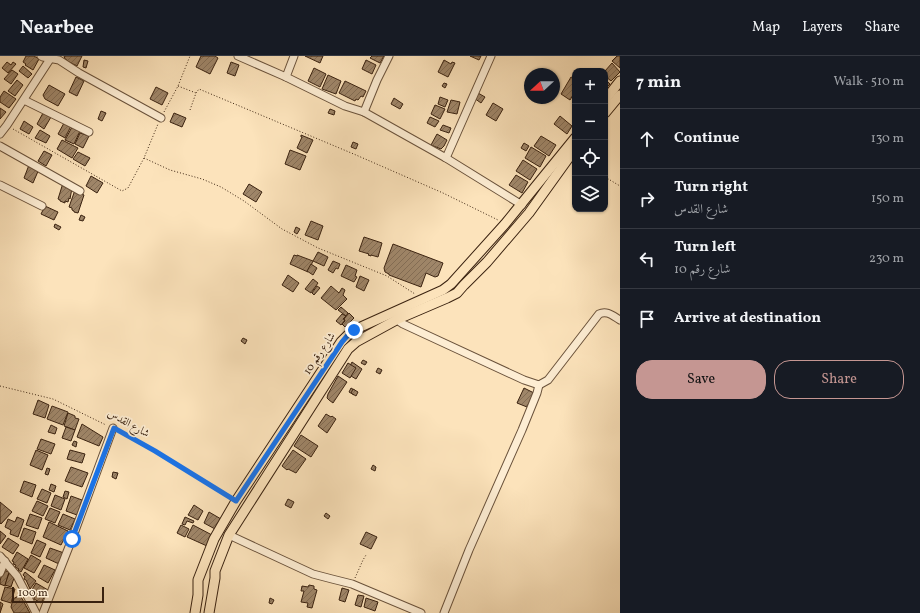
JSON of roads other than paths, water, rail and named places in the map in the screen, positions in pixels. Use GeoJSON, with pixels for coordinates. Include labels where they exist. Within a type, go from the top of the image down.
{"type":"FeatureCollection","features":[{"type":"Feature","properties":{"kind":"main road"},"geometry":{"type":"LineString","coordinates":[[608,96],[620,81]]}},
{"type":"Feature","properties":{"kind":"main road"},"geometry":{"type":"LineString","coordinates":[[608,110],[620,96]]}},
{"type":"Feature","properties":{"kind":"main road","name":"شارع رقم 10"},"geometry":{"type":"LineString","coordinates":[[196,613],[198,580],[214,538],[236,501],[342,342],[354,330],[443,290],[451,284],[522,205],[573,140]]}},
{"type":"Feature","properties":{"kind":"main road","name":"شارع رقم 10"},"geometry":{"type":"LineString","coordinates":[[209,613],[215,571],[229,535],[348,350],[356,342],[398,319],[457,293],[487,262],[524,218],[572,153]]}},
{"type":"Feature","properties":{"kind":"street"},"geometry":{"type":"LineString","coordinates":[[41,56],[59,60],[79,73],[160,118]]}},
{"type":"Feature","properties":{"kind":"street"},"geometry":{"type":"LineString","coordinates":[[238,56],[286,76],[345,106],[364,112],[446,158],[522,205]]}},
{"type":"Feature","properties":{"kind":"street"},"geometry":{"type":"LineString","coordinates":[[286,76],[294,56]]}},
{"type":"Feature","properties":{"kind":"street"},"geometry":{"type":"LineString","coordinates":[[364,112],[389,56]]}},
{"type":"Feature","properties":{"kind":"street"},"geometry":{"type":"LineString","coordinates":[[446,158],[491,56]]}},
{"type":"Feature","properties":{"kind":"street"},"geometry":{"type":"LineString","coordinates":[[0,134],[24,100],[51,57]]}},
{"type":"Feature","properties":{"kind":"street"},"geometry":{"type":"LineString","coordinates":[[24,100],[89,132]]}},
{"type":"Feature","properties":{"kind":"street"},"geometry":{"type":"LineString","coordinates":[[0,146],[80,191]]}},
{"type":"Feature","properties":{"kind":"street"},"geometry":{"type":"LineString","coordinates":[[0,185],[42,206]]}},
{"type":"Feature","properties":{"kind":"street"},"geometry":{"type":"LineString","coordinates":[[444,613],[469,550],[522,430],[539,385],[548,380],[600,314],[608,312],[620,320]]}},
{"type":"Feature","properties":{"kind":"street"},"geometry":{"type":"LineString","coordinates":[[398,319],[404,324],[524,380],[539,385]]}},
{"type":"Feature","properties":{"kind":"street"},"geometry":{"type":"LineString","coordinates":[[43,613],[114,428]]}},
{"type":"Feature","properties":{"kind":"street"},"geometry":{"type":"LineString","coordinates":[[229,535],[313,574],[352,584],[407,610],[421,613]]}},
{"type":"Feature","properties":{"kind":"street"},"geometry":{"type":"LineString","coordinates":[[0,573],[2,559]]}},
{"type":"Feature","properties":{"kind":"street"},"geometry":{"type":"LineString","coordinates":[[2,559],[17,576],[36,613]]}}]}
